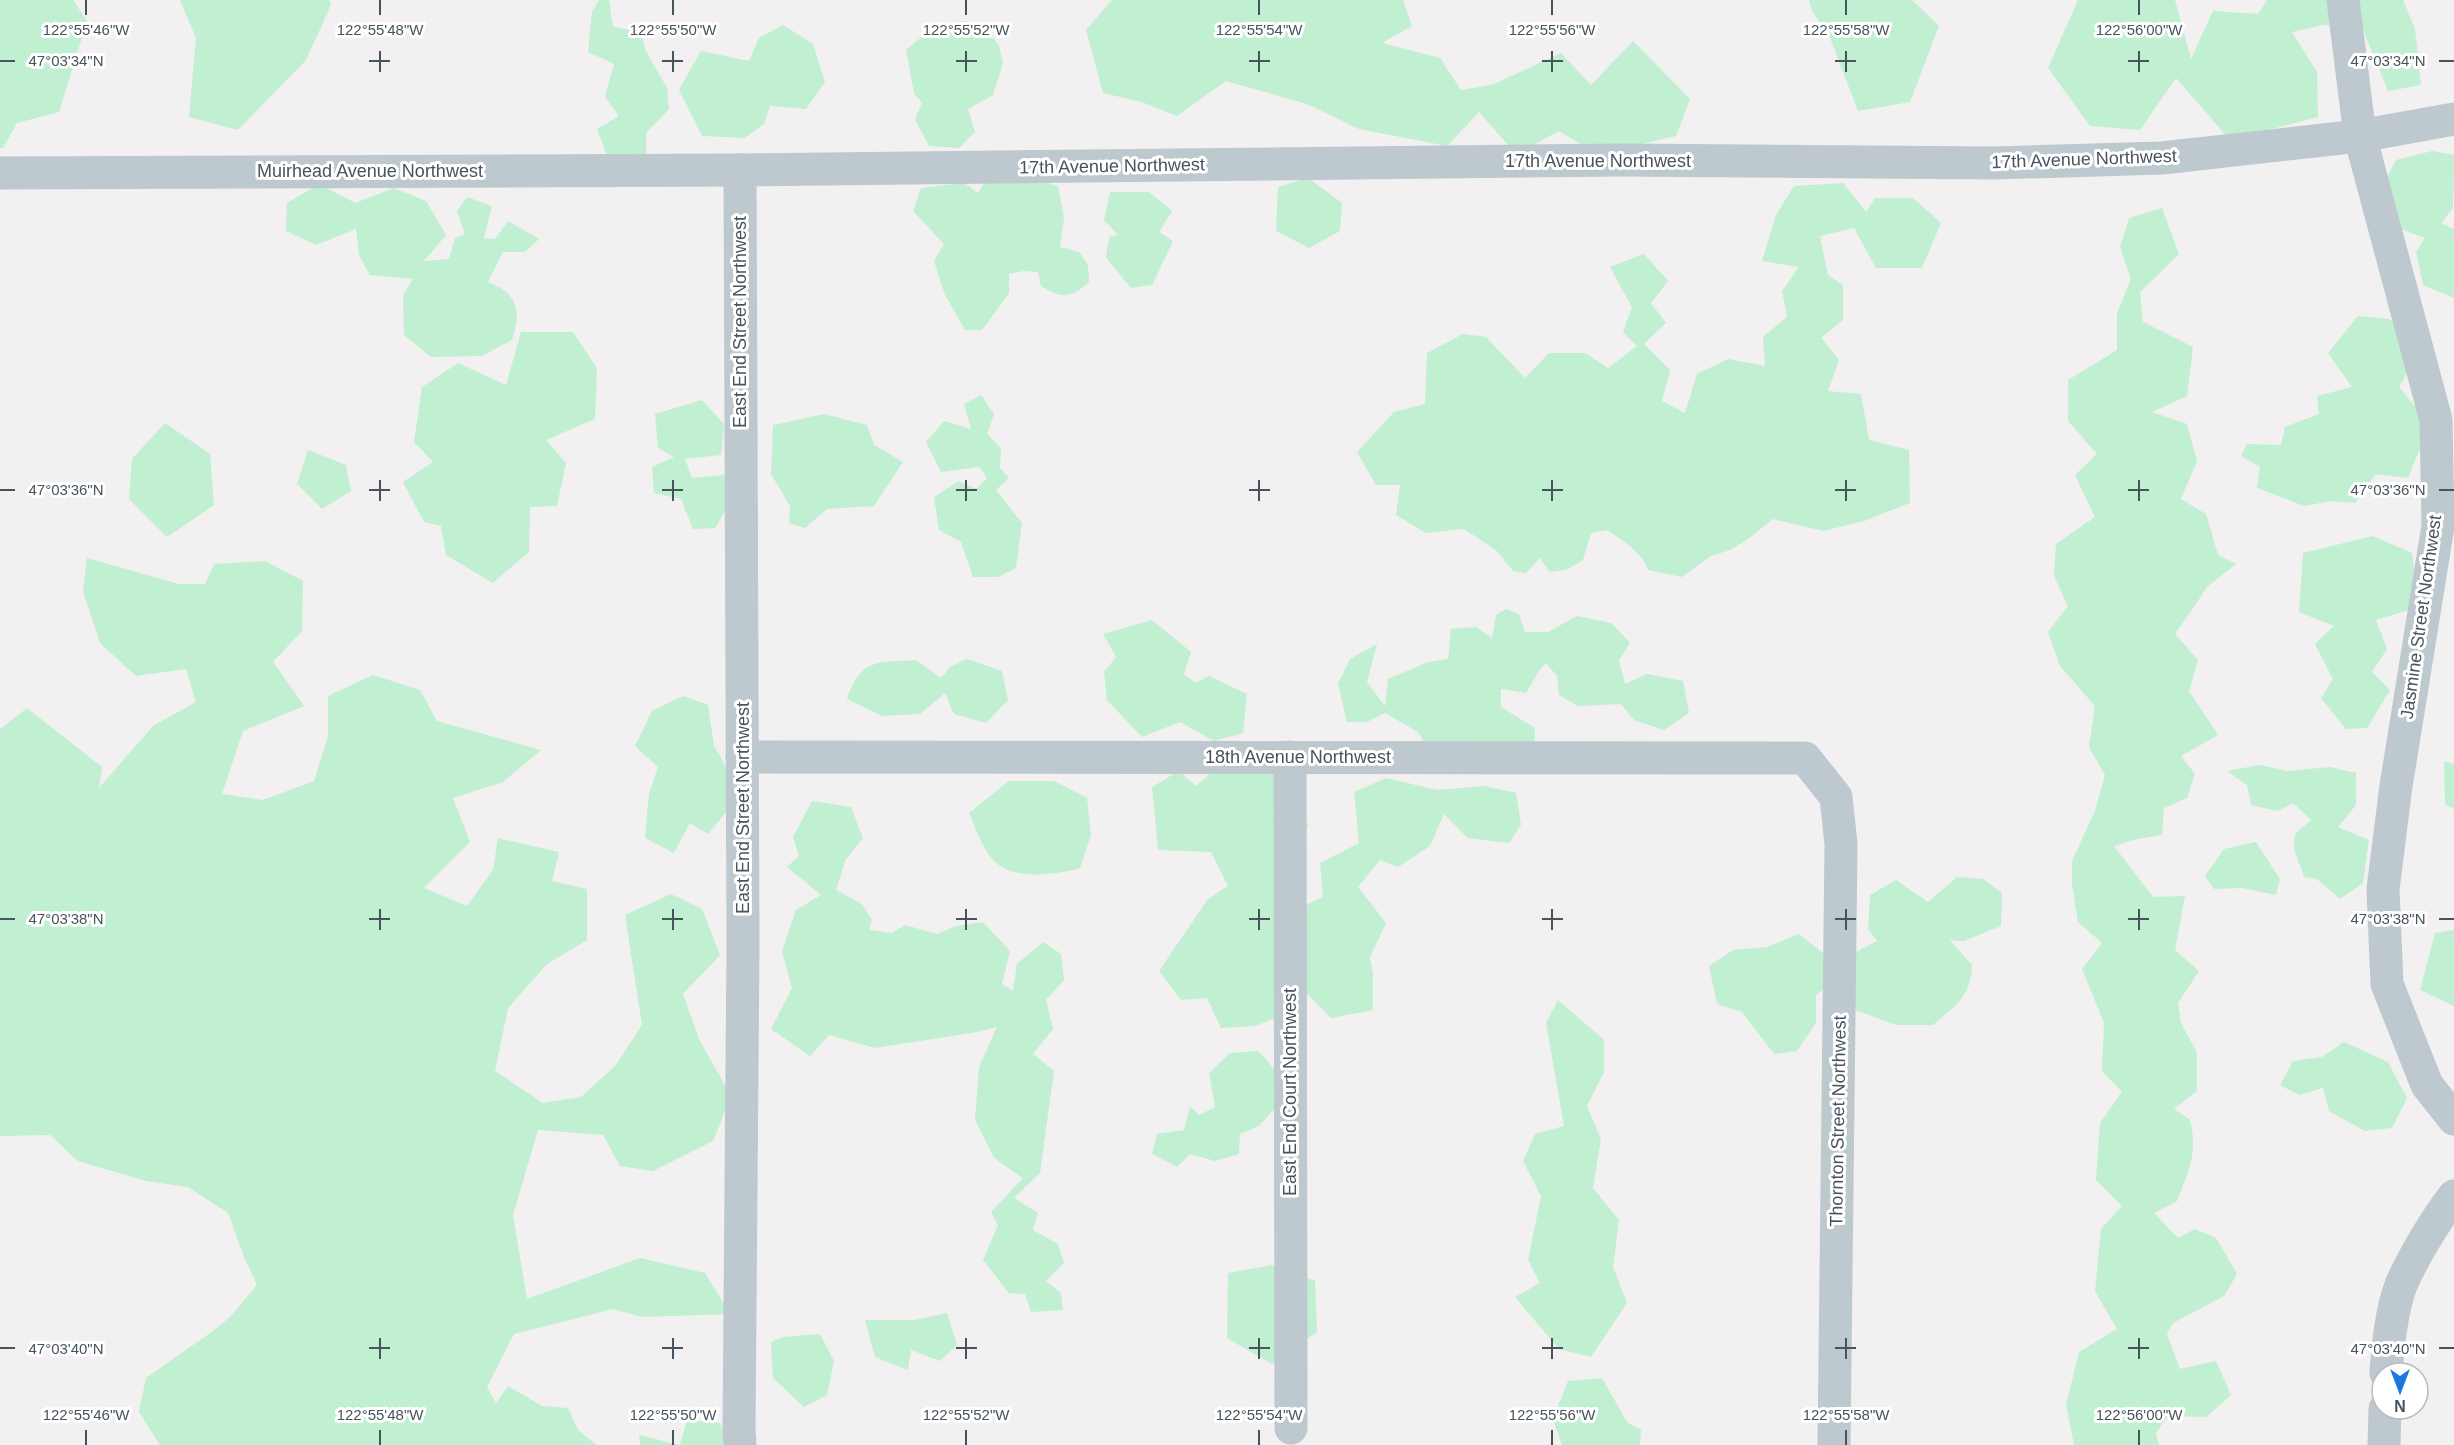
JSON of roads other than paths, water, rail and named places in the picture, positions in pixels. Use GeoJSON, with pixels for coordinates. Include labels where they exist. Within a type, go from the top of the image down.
{"type":"FeatureCollection","features":[{"type":"Feature","properties":{"kind":"street","name":"Jasmine Street Northwest"},"geometry":{"type":"LineString","coordinates":[[2343,0],[2360,136],[2436,420],[2438,526],[2396,786],[2383,889],[2387,984],[2427,1085],[2454,1119]]}},
{"type":"Feature","properties":{"kind":"street","name":"17th Avenue Northwest"},"geometry":{"type":"LineString","coordinates":[[740,170],[1622,160],[1994,164],[2163,158],[2360,136],[2454,119]]}},
{"type":"Feature","properties":{"kind":"street","name":"Muirhead Avenue Northwest"},"geometry":{"type":"LineString","coordinates":[[0,173],[740,170]]}},
{"type":"Feature","properties":{"kind":"street","name":"East End Street Northwest"},"geometry":{"type":"LineString","coordinates":[[740,170],[743,945],[738,1429],[740,1445]]}},
{"type":"Feature","properties":{"kind":"street","name":"18th Avenue Northwest"},"geometry":{"type":"LineString","coordinates":[[742,757],[1805,758],[1836,797]]}},
{"type":"Feature","properties":{"kind":"street","name":"East End Court Northwest"},"geometry":{"type":"LineString","coordinates":[[1290,757],[1291,1428]]}},
{"type":"Feature","properties":{"kind":"street","name":"Thornton Street Northwest"},"geometry":{"type":"LineString","coordinates":[[1833,1445],[1841,844],[1836,797]]}},
{"type":"Feature","properties":{"kind":"street"},"geometry":{"type":"LineString","coordinates":[[2387,1361],[2391,1328],[2401,1286],[2426,1239],[2454,1196]]}},
{"type":"Feature","properties":{"kind":"street"},"geometry":{"type":"LineString","coordinates":[[2384,1445],[2385,1421]]}}]}
